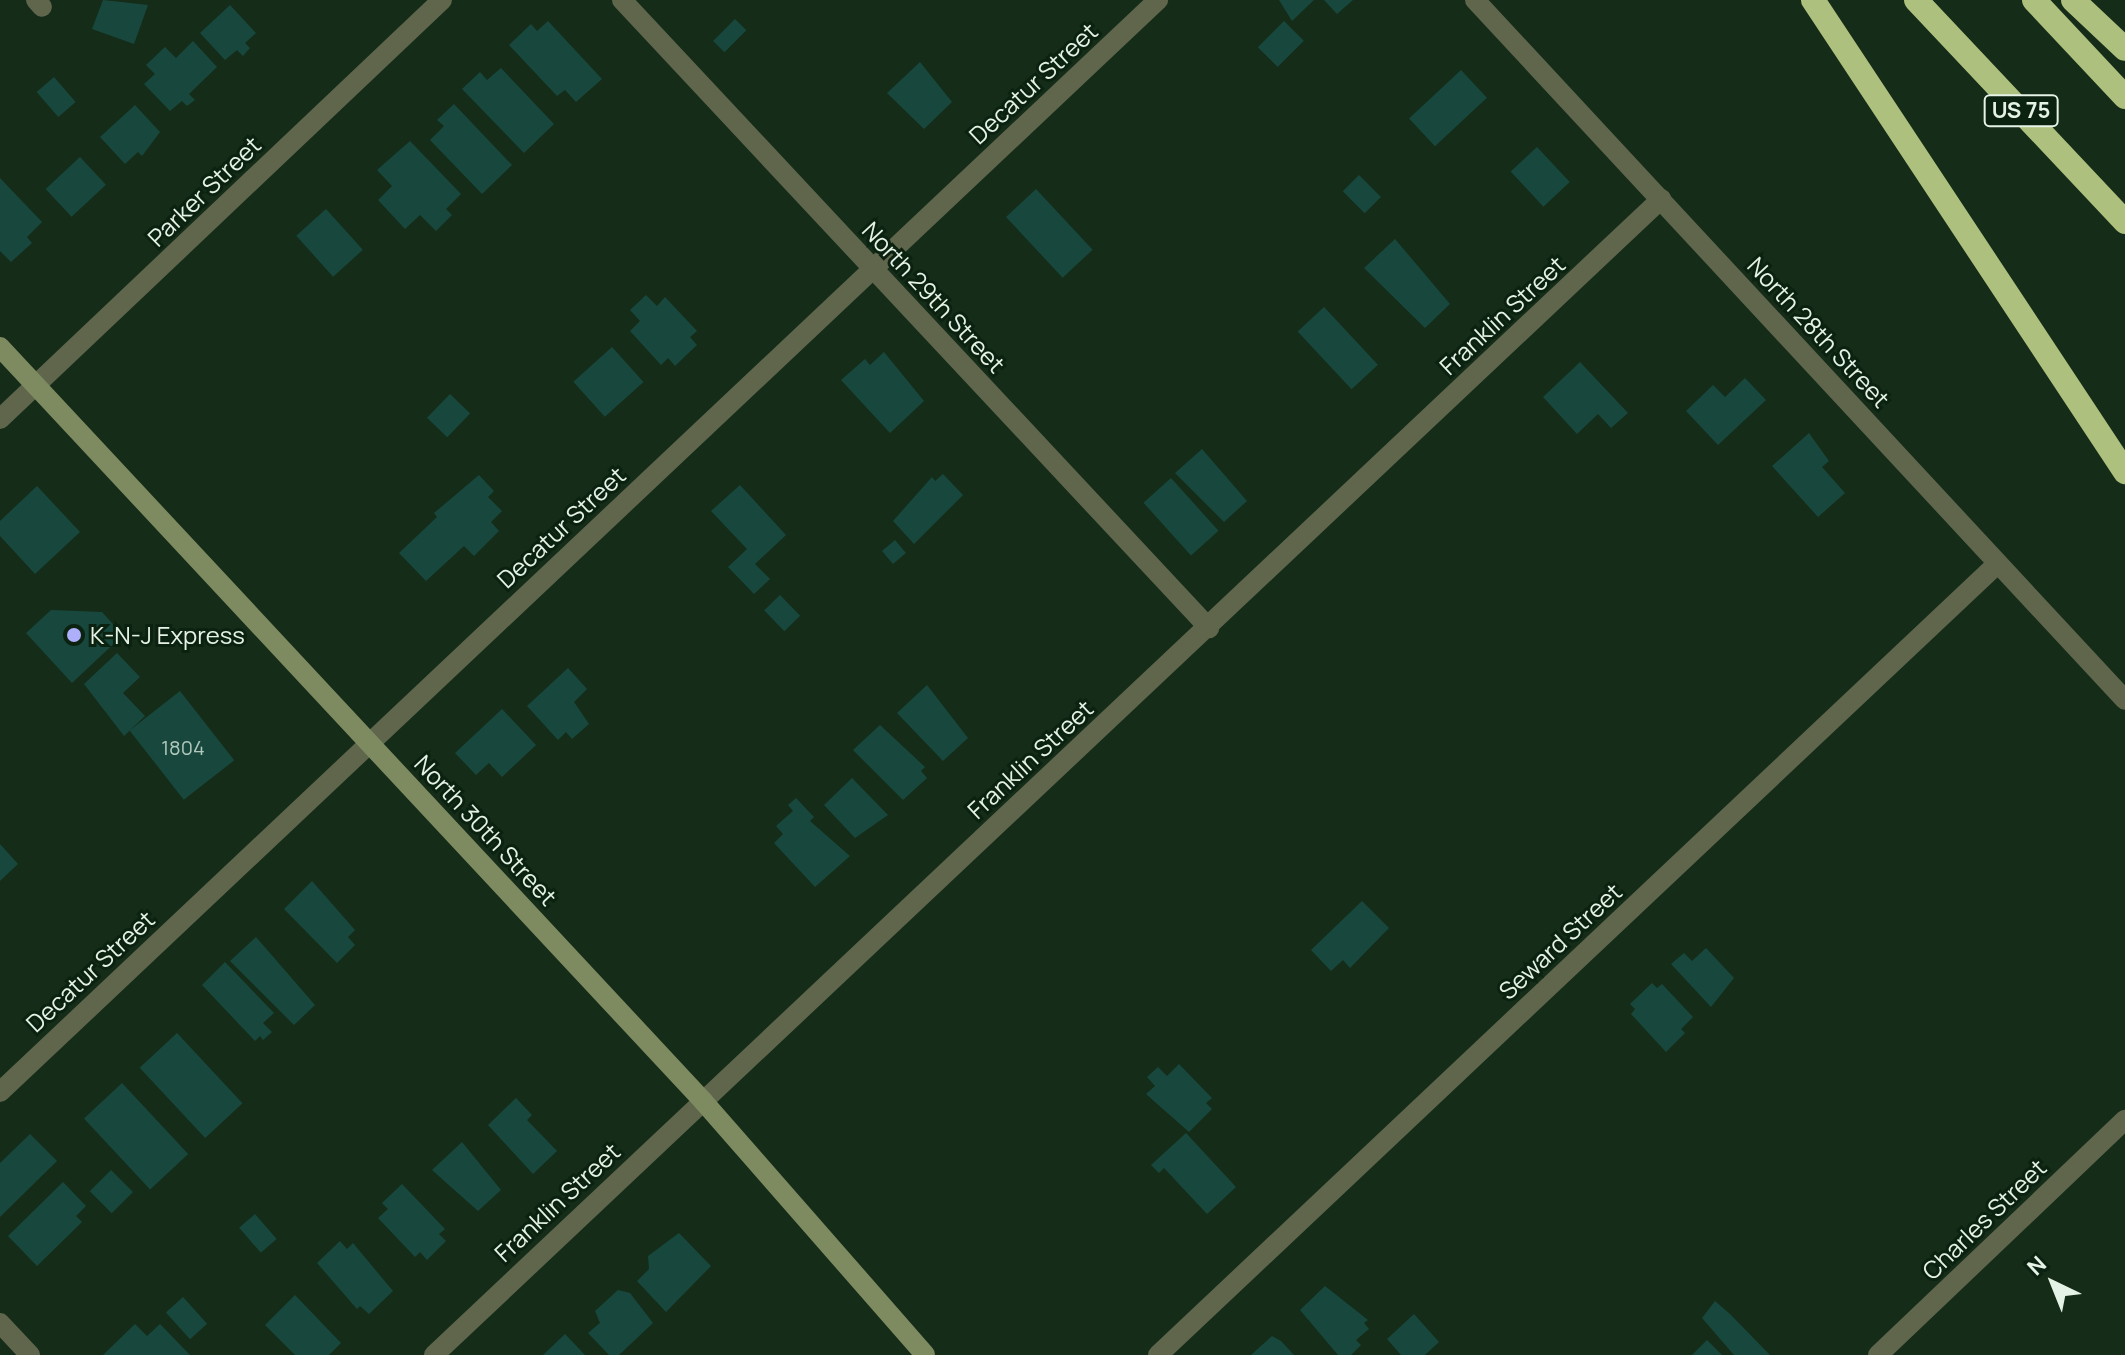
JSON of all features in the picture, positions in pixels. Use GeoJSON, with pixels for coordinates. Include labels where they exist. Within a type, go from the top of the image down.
{"type":"FeatureCollection","features":[{"type":"Feature","properties":{"kind":"highway"},"geometry":{"type":"LineString","coordinates":[[1813,0],[2125,472]]}},
{"type":"Feature","properties":{"kind":"highway","name":"US 75"},"geometry":{"type":"LineString","coordinates":[[1916,0],[2125,222]]}},
{"type":"Feature","properties":{"kind":"highway"},"geometry":{"type":"LineString","coordinates":[[2034,0],[2125,97]]}},
{"type":"Feature","properties":{"kind":"highway"},"geometry":{"type":"LineString","coordinates":[[2073,0],[2125,49]]}},
{"type":"Feature","properties":{"kind":"main road","name":"North 30th Street"},"geometry":{"type":"LineString","coordinates":[[0,347],[703,1101],[925,1355]]}},
{"type":"Feature","properties":{"kind":"street","name":"Parker Street"},"geometry":{"type":"LineString","coordinates":[[0,419],[442,0]]}},
{"type":"Feature","properties":{"kind":"street","name":"North 29th Street"},"geometry":{"type":"LineString","coordinates":[[622,0],[1209,628]]}},
{"type":"Feature","properties":{"kind":"street","name":"Decatur Street"},"geometry":{"type":"LineString","coordinates":[[0,1092],[1158,0]]}},
{"type":"Feature","properties":{"kind":"street","name":"North 28th Street"},"geometry":{"type":"LineString","coordinates":[[1475,0],[2125,700]]}},
{"type":"Feature","properties":{"kind":"street","name":"Franklin Street"},"geometry":{"type":"LineString","coordinates":[[434,1355],[1661,199]]}},
{"type":"Feature","properties":{"kind":"street","name":"Seward Street"},"geometry":{"type":"LineString","coordinates":[[1158,1355],[1997,564]]}},
{"type":"Feature","properties":{"kind":"street","name":"Charles Street"},"geometry":{"type":"LineString","coordinates":[[1878,1355],[2125,1120]]}},
{"type":"Feature","properties":{"kind":"street"},"geometry":{"type":"LineString","coordinates":[[0,1323],[30,1355]]}},
{"type":"Feature","properties":{"kind":"building"},"geometry":{"type":"Polygon","coordinates":[[[103,0],[148,5],[134,44],[92,29],[103,0]]]}},
{"type":"Feature","properties":{"kind":"building"},"geometry":{"type":"Polygon","coordinates":[[[1279,0],[1314,0],[1292,21],[1279,0]]]}},
{"type":"Feature","properties":{"kind":"building"},"geometry":{"type":"Polygon","coordinates":[[[1324,0],[1353,0],[1337,14],[1324,0]]]}},
{"type":"Feature","properties":{"kind":"building"},"geometry":{"type":"Polygon","coordinates":[[[230,5],[256,33],[245,43],[250,48],[243,56],[237,50],[225,60],[200,33],[230,5]]]}},
{"type":"Feature","properties":{"kind":"building"},"geometry":{"type":"Polygon","coordinates":[[[735,19],[746,30],[724,52],[713,41],[735,19]]]}},
{"type":"Feature","properties":{"kind":"building"},"geometry":{"type":"Polygon","coordinates":[[[548,21],[602,79],[576,102],[565,90],[557,96],[509,45],[531,24],[537,31],[548,21]]]}},
{"type":"Feature","properties":{"kind":"building"},"geometry":{"type":"Polygon","coordinates":[[[1284,21],[1304,41],[1278,67],[1258,47],[1284,21]]]}},
{"type":"Feature","properties":{"kind":"building"},"geometry":{"type":"Polygon","coordinates":[[[193,41],[217,67],[189,94],[195,100],[187,106],[182,101],[170,111],[144,84],[155,74],[146,65],[165,47],[176,58],[193,41]]]}},
{"type":"Feature","properties":{"kind":"building"},"geometry":{"type":"Polygon","coordinates":[[[920,62],[952,102],[924,129],[887,93],[920,62]]]}},
{"type":"Feature","properties":{"kind":"building"},"geometry":{"type":"Polygon","coordinates":[[[501,68],[554,124],[524,153],[462,89],[480,72],[487,80],[501,68]]]}},
{"type":"Feature","properties":{"kind":"building"},"geometry":{"type":"Polygon","coordinates":[[[1461,70],[1487,98],[1435,146],[1409,118],[1461,70]]]}},
{"type":"Feature","properties":{"kind":"building"},"geometry":{"type":"Polygon","coordinates":[[[54,77],[76,102],[58,117],[37,92],[54,77]]]}},
{"type":"Feature","properties":{"kind":"building"},"geometry":{"type":"Polygon","coordinates":[[[454,104],[512,165],[482,194],[430,140],[444,126],[437,120],[454,104]]]}},
{"type":"Feature","properties":{"kind":"building"},"geometry":{"type":"Polygon","coordinates":[[[135,105],[160,132],[142,156],[138,152],[125,164],[100,137],[135,105]]]}},
{"type":"Feature","properties":{"kind":"building"},"geometry":{"type":"Polygon","coordinates":[[[410,141],[461,194],[446,209],[452,215],[436,231],[420,215],[405,229],[378,200],[392,186],[377,170],[410,141]]]}},
{"type":"Feature","properties":{"kind":"building"},"geometry":{"type":"Polygon","coordinates":[[[1537,147],[1570,182],[1543,207],[1511,172],[1537,147]]]}},
{"type":"Feature","properties":{"kind":"building"},"geometry":{"type":"Polygon","coordinates":[[[80,157],[106,185],[72,217],[46,189],[80,157]]]}},
{"type":"Feature","properties":{"kind":"building"},"geometry":{"type":"Polygon","coordinates":[[[1359,175],[1381,197],[1365,213],[1343,191],[1359,175]]]}},
{"type":"Feature","properties":{"kind":"building"},"geometry":{"type":"Polygon","coordinates":[[[0,178],[42,222],[27,237],[32,243],[11,262],[0,251],[0,178]]]}},
{"type":"Feature","properties":{"kind":"building"},"geometry":{"type":"Polygon","coordinates":[[[1036,189],[1093,250],[1063,278],[1006,217],[1036,189]]]}},
{"type":"Feature","properties":{"kind":"building"},"geometry":{"type":"Polygon","coordinates":[[[326,209],[363,250],[333,277],[296,236],[326,209]]]}},
{"type":"Feature","properties":{"kind":"building"},"geometry":{"type":"Polygon","coordinates":[[[1395,239],[1450,304],[1425,328],[1364,268],[1395,239]]]}},
{"type":"Feature","properties":{"kind":"building"},"geometry":{"type":"Polygon","coordinates":[[[646,295],[657,306],[665,297],[697,331],[690,337],[697,345],[675,366],[668,358],[661,365],[630,331],[640,321],[630,310],[646,295]]]}},
{"type":"Feature","properties":{"kind":"building"},"geometry":{"type":"Polygon","coordinates":[[[1324,307],[1378,365],[1352,389],[1298,332],[1324,307]]]}},
{"type":"Feature","properties":{"kind":"building"},"geometry":{"type":"Polygon","coordinates":[[[612,347],[643,382],[605,417],[573,382],[612,347]]]}},
{"type":"Feature","properties":{"kind":"building"},"geometry":{"type":"Polygon","coordinates":[[[884,352],[924,401],[890,433],[841,380],[865,359],[870,365],[884,352]]]}},
{"type":"Feature","properties":{"kind":"building"},"geometry":{"type":"Polygon","coordinates":[[[1580,362],[1628,413],[1611,428],[1598,414],[1577,434],[1543,397],[1580,362]]]}},
{"type":"Feature","properties":{"kind":"building"},"geometry":{"type":"Polygon","coordinates":[[[1745,378],[1766,400],[1718,445],[1686,411],[1713,385],[1725,397],[1745,378]]]}},
{"type":"Feature","properties":{"kind":"building"},"geometry":{"type":"Polygon","coordinates":[[[450,394],[470,413],[447,437],[427,418],[450,394]]]}},
{"type":"Feature","properties":{"kind":"building"},"geometry":{"type":"Polygon","coordinates":[[[1809,433],[1829,461],[1822,467],[1845,493],[1818,517],[1772,466],[1809,433]]]}},
{"type":"Feature","properties":{"kind":"building"},"geometry":{"type":"Polygon","coordinates":[[[1202,449],[1247,501],[1224,522],[1175,473],[1202,449]]]}},
{"type":"Feature","properties":{"kind":"building"},"geometry":{"type":"Polygon","coordinates":[[[943,474],[963,495],[914,544],[893,521],[932,477],[935,481],[943,474]]]}},
{"type":"Feature","properties":{"kind":"building"},"geometry":{"type":"Polygon","coordinates":[[[479,475],[494,491],[488,497],[502,511],[491,522],[499,531],[474,556],[464,546],[426,581],[399,553],[437,517],[434,513],[479,475]]]}},
{"type":"Feature","properties":{"kind":"building"},"geometry":{"type":"Polygon","coordinates":[[[1171,478],[1219,531],[1191,556],[1144,503],[1171,478]]]}},
{"type":"Feature","properties":{"kind":"building"},"geometry":{"type":"Polygon","coordinates":[[[740,485],[786,535],[755,564],[770,579],[754,594],[728,567],[747,549],[711,511],[740,485]]]}},
{"type":"Feature","properties":{"kind":"building"},"geometry":{"type":"Polygon","coordinates":[[[37,486],[80,532],[35,574],[0,536],[0,521],[37,486]]]}},
{"type":"Feature","properties":{"kind":"building"},"geometry":{"type":"Polygon","coordinates":[[[895,540],[906,553],[893,564],[882,551],[895,540]]]}},
{"type":"Feature","properties":{"kind":"building"},"geometry":{"type":"Polygon","coordinates":[[[780,595],[800,616],[784,631],[764,610],[780,595]]]}},
{"type":"Feature","properties":{"kind":"building"},"geometry":{"type":"Polygon","coordinates":[[[51,610],[102,612],[123,635],[72,683],[26,633],[51,610]]]}},
{"type":"Feature","properties":{"kind":"building"},"geometry":{"type":"Polygon","coordinates":[[[117,653],[140,677],[123,693],[145,716],[124,736],[84,684],[117,653]]]}},
{"type":"Feature","properties":{"kind":"building"},"geometry":{"type":"Polygon","coordinates":[[[568,668],[587,689],[574,702],[589,724],[572,739],[566,732],[558,740],[527,706],[568,668]]]}},
{"type":"Feature","properties":{"kind":"building"},"geometry":{"type":"Polygon","coordinates":[[[927,685],[968,738],[943,761],[897,713],[927,685]]]}},
{"type":"Feature","properties":{"kind":"building"},"geometry":{"type":"Polygon","coordinates":[[[180,691],[234,760],[184,800],[130,730],[180,691]]]}},
{"type":"Feature","properties":{"kind":"building"},"geometry":{"type":"Polygon","coordinates":[[[502,709],[536,745],[502,777],[489,763],[476,775],[455,753],[502,709]]]}},
{"type":"Feature","properties":{"kind":"building"},"geometry":{"type":"Polygon","coordinates":[[[880,725],[925,767],[921,771],[927,778],[903,800],[853,750],[880,725]]]}},
{"type":"Feature","properties":{"kind":"building"},"geometry":{"type":"Polygon","coordinates":[[[852,778],[888,815],[855,838],[824,805],[852,778]]]}},
{"type":"Feature","properties":{"kind":"building"},"geometry":{"type":"Polygon","coordinates":[[[796,798],[814,817],[810,821],[850,856],[815,887],[774,843],[783,834],[776,826],[793,811],[788,805],[796,798]]]}},
{"type":"Feature","properties":{"kind":"building"},"geometry":{"type":"Polygon","coordinates":[[[0,844],[18,864],[0,881],[0,844]]]}},
{"type":"Feature","properties":{"kind":"building"},"geometry":{"type":"Polygon","coordinates":[[[312,881],[355,930],[348,937],[355,945],[337,963],[284,909],[312,881]]]}},
{"type":"Feature","properties":{"kind":"building"},"geometry":{"type":"Polygon","coordinates":[[[1362,901],[1389,928],[1350,968],[1343,960],[1331,971],[1311,950],[1362,901]]]}},
{"type":"Feature","properties":{"kind":"building"},"geometry":{"type":"Polygon","coordinates":[[[256,937],[315,1005],[294,1025],[230,961],[256,937]]]}},
{"type":"Feature","properties":{"kind":"building"},"geometry":{"type":"Polygon","coordinates":[[[1706,948],[1734,978],[1711,1007],[1671,964],[1684,953],[1692,961],[1706,948]]]}},
{"type":"Feature","properties":{"kind":"building"},"geometry":{"type":"Polygon","coordinates":[[[225,962],[274,1013],[263,1023],[272,1032],[263,1040],[260,1036],[255,1041],[202,985],[225,962]]]}},
{"type":"Feature","properties":{"kind":"building"},"geometry":{"type":"Polygon","coordinates":[[[1652,983],[1657,988],[1662,984],[1693,1017],[1681,1029],[1685,1033],[1666,1052],[1631,1014],[1635,1009],[1630,1004],[1652,983]]]}},
{"type":"Feature","properties":{"kind":"building"},"geometry":{"type":"Polygon","coordinates":[[[177,1033],[242,1103],[205,1138],[140,1068],[177,1033]]]}},
{"type":"Feature","properties":{"kind":"building"},"geometry":{"type":"Polygon","coordinates":[[[1179,1064],[1212,1098],[1206,1103],[1212,1109],[1189,1132],[1146,1094],[1155,1086],[1147,1077],[1158,1067],[1167,1076],[1179,1064]]]}},
{"type":"Feature","properties":{"kind":"building"},"geometry":{"type":"Polygon","coordinates":[[[122,1083],[188,1154],[150,1189],[84,1118],[122,1083]]]}},
{"type":"Feature","properties":{"kind":"building"},"geometry":{"type":"Polygon","coordinates":[[[516,1098],[532,1115],[527,1120],[557,1151],[533,1174],[488,1125],[516,1098]]]}},
{"type":"Feature","properties":{"kind":"building"},"geometry":{"type":"Polygon","coordinates":[[[1186,1133],[1236,1187],[1207,1214],[1164,1168],[1159,1173],[1151,1165],[1186,1133]]]}},
{"type":"Feature","properties":{"kind":"building"},"geometry":{"type":"Polygon","coordinates":[[[30,1134],[57,1161],[0,1217],[0,1163],[30,1134]]]}},
{"type":"Feature","properties":{"kind":"building"},"geometry":{"type":"Polygon","coordinates":[[[462,1142],[501,1190],[478,1211],[432,1170],[462,1142]]]}},
{"type":"Feature","properties":{"kind":"building"},"geometry":{"type":"Polygon","coordinates":[[[111,1170],[133,1192],[112,1213],[90,1191],[111,1170]]]}},
{"type":"Feature","properties":{"kind":"building"},"geometry":{"type":"Polygon","coordinates":[[[63,1182],[86,1206],[76,1216],[82,1222],[37,1266],[8,1236],[63,1182]]]}},
{"type":"Feature","properties":{"kind":"building"},"geometry":{"type":"Polygon","coordinates":[[[402,1184],[445,1229],[439,1234],[446,1241],[427,1260],[420,1252],[415,1257],[378,1218],[388,1209],[382,1203],[402,1184]]]}},
{"type":"Feature","properties":{"kind":"building"},"geometry":{"type":"Polygon","coordinates":[[[255,1214],[277,1239],[261,1253],[239,1228],[255,1214]]]}},
{"type":"Feature","properties":{"kind":"building"},"geometry":{"type":"Polygon","coordinates":[[[679,1233],[711,1266],[666,1312],[637,1281],[649,1269],[648,1256],[679,1233]]]}},
{"type":"Feature","properties":{"kind":"building"},"geometry":{"type":"Polygon","coordinates":[[[340,1241],[347,1249],[353,1243],[393,1291],[369,1314],[360,1306],[357,1309],[317,1263],[340,1241]]]}},
{"type":"Feature","properties":{"kind":"building"},"geometry":{"type":"Polygon","coordinates":[[[1325,1286],[1368,1320],[1364,1323],[1369,1329],[1356,1340],[1361,1345],[1351,1355],[1338,1355],[1300,1310],[1325,1286]]]}},
{"type":"Feature","properties":{"kind":"building"},"geometry":{"type":"Polygon","coordinates":[[[618,1290],[630,1293],[653,1323],[619,1355],[609,1355],[588,1333],[600,1323],[595,1311],[618,1290]]]}},
{"type":"Feature","properties":{"kind":"building"},"geometry":{"type":"Polygon","coordinates":[[[295,1295],[341,1343],[329,1355],[295,1355],[265,1325],[295,1295]]]}},
{"type":"Feature","properties":{"kind":"building"},"geometry":{"type":"Polygon","coordinates":[[[183,1297],[207,1324],[190,1339],[166,1312],[183,1297]]]}},
{"type":"Feature","properties":{"kind":"building"},"geometry":{"type":"Polygon","coordinates":[[[1715,1301],[1770,1355],[1734,1355],[1702,1318],[1715,1301]]]}},
{"type":"Feature","properties":{"kind":"building"},"geometry":{"type":"Polygon","coordinates":[[[1414,1314],[1439,1342],[1425,1355],[1401,1355],[1387,1339],[1414,1314]]]}},
{"type":"Feature","properties":{"kind":"building"},"geometry":{"type":"Polygon","coordinates":[[[135,1324],[147,1336],[160,1324],[190,1355],[103,1355],[135,1324]]]}},
{"type":"Feature","properties":{"kind":"building"},"geometry":{"type":"Polygon","coordinates":[[[565,1334],[585,1355],[543,1355],[565,1334]]]}},
{"type":"Feature","properties":{"kind":"building"},"geometry":{"type":"Polygon","coordinates":[[[1272,1336],[1281,1341],[1294,1355],[1251,1355],[1272,1336]]]}},
{"type":"Feature","properties":{"kind":"building"},"geometry":{"type":"Polygon","coordinates":[[[1707,1340],[1722,1355],[1692,1355],[1707,1340]]]}},
{"type":"Feature","properties":{"kind":"place","name":"K-N-J Express"},"geometry":{"type":"Point","coordinates":[74,635]}}]}
